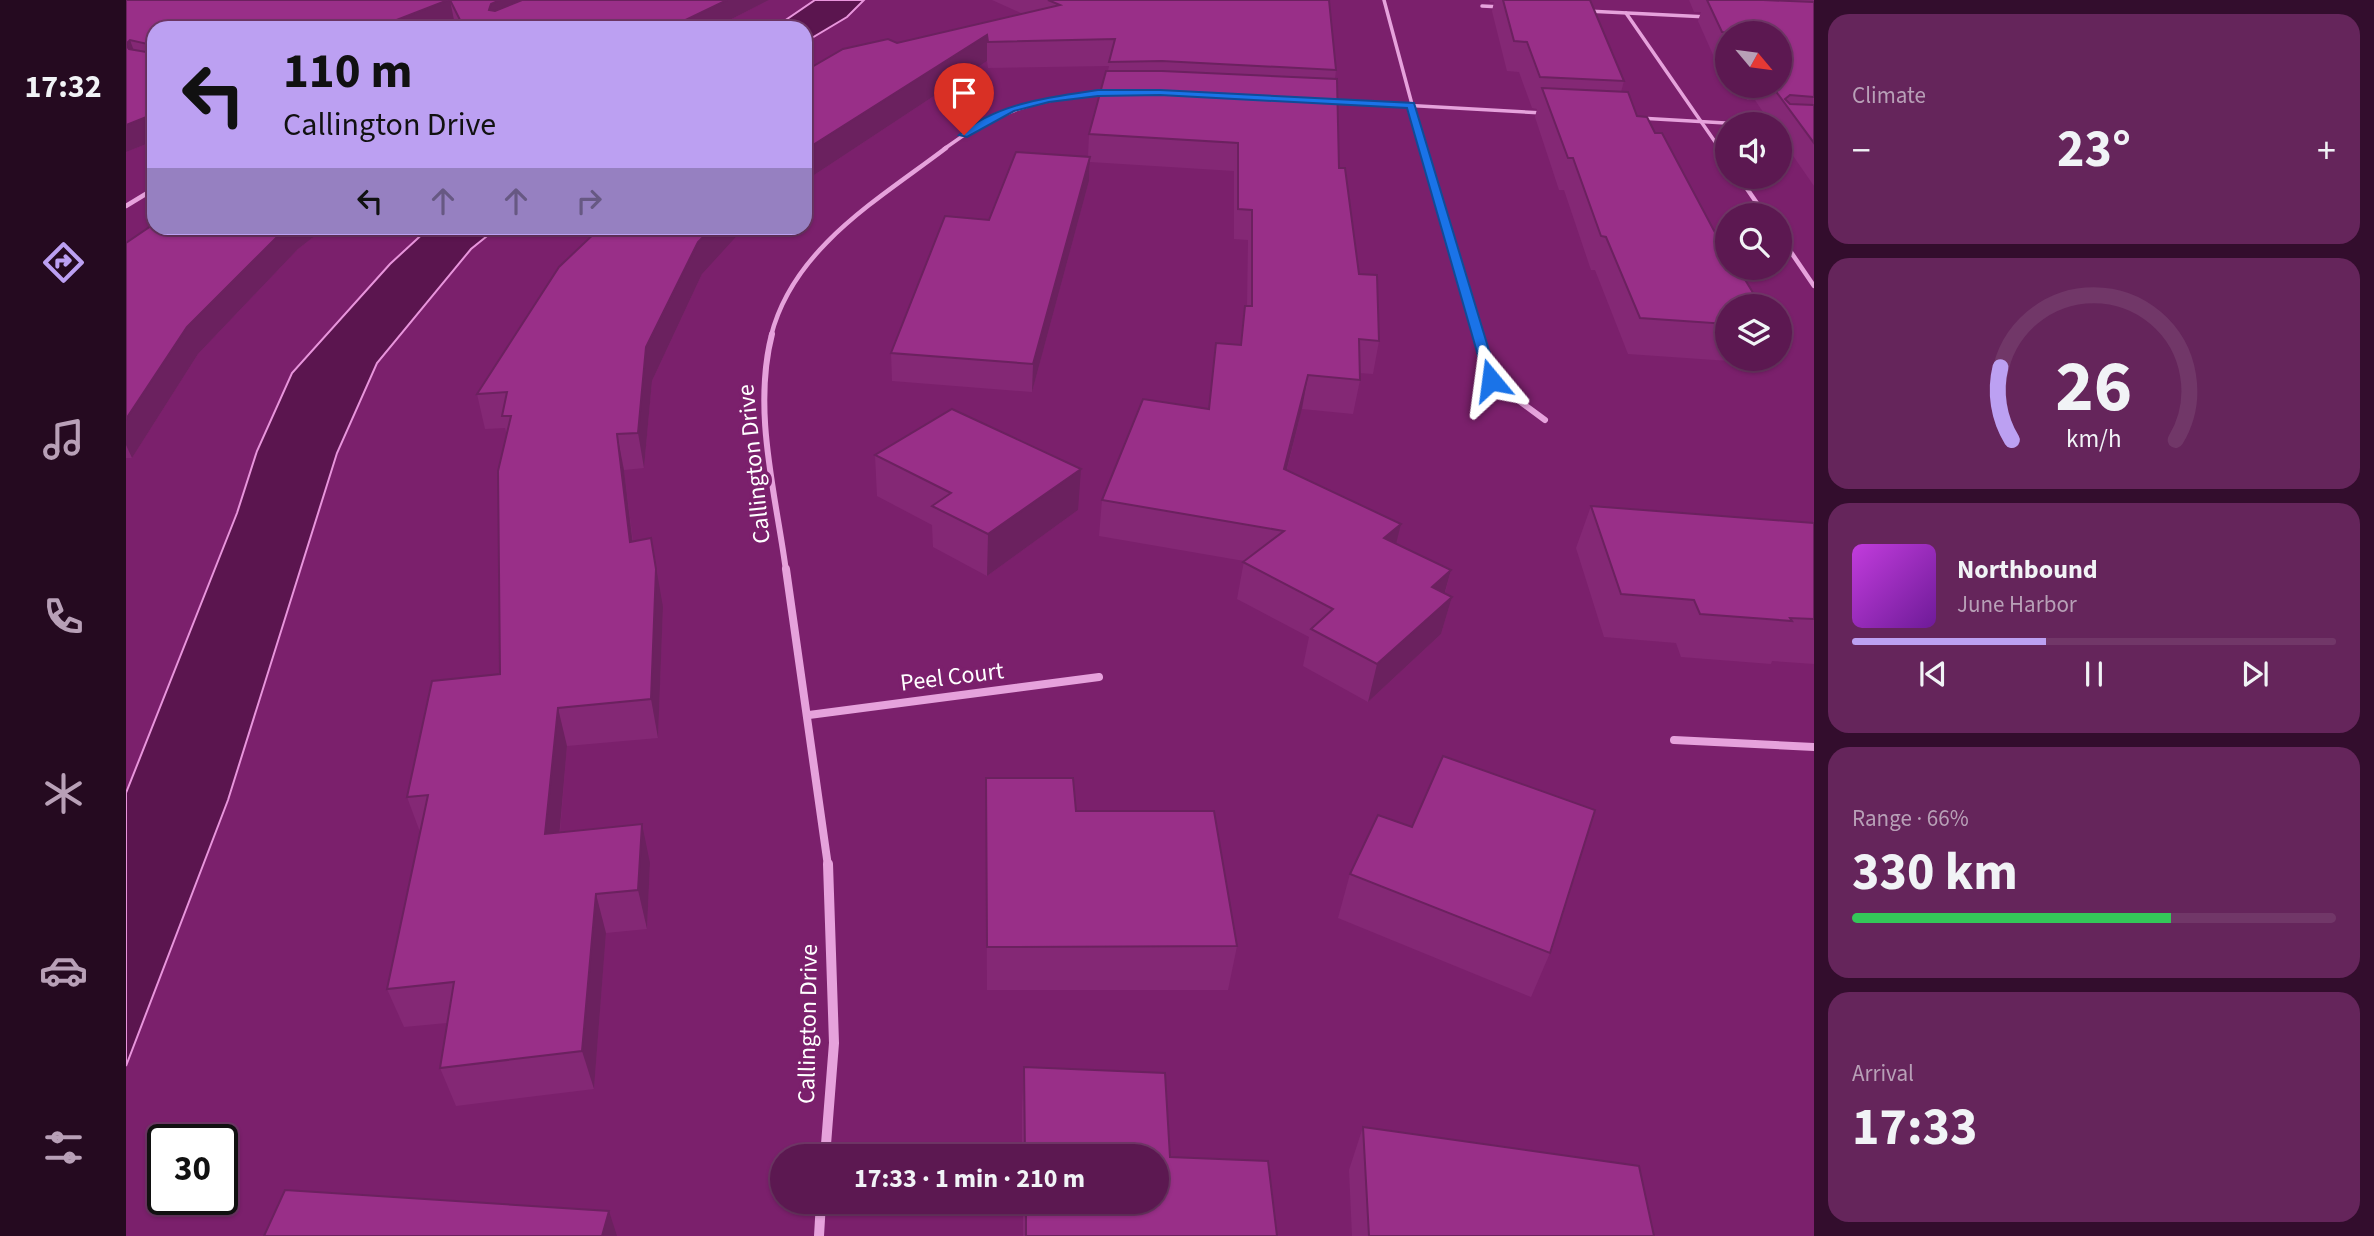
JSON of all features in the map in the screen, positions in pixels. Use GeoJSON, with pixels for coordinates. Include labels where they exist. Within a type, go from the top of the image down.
{"type":"FeatureCollection","features":[{"type":"Feature","properties":{"kind":"street"},"geometry":{"type":"LineString","coordinates":[[1384,0],[1411,105],[1491,380],[1545,420]]}},
{"type":"Feature","properties":{"kind":"street"},"geometry":{"type":"LineString","coordinates":[[1482,6],[1508,8]]}},
{"type":"Feature","properties":{"kind":"street"},"geometry":{"type":"LineString","coordinates":[[1574,10],[1720,17]]}},
{"type":"Feature","properties":{"kind":"street"},"geometry":{"type":"LineString","coordinates":[[1626,13],[1715,142]]}},
{"type":"Feature","properties":{"kind":"street","name":"Callington Drive"},"geometry":{"type":"LineString","coordinates":[[826,1144],[834,1042],[829,873],[809,715],[765,420],[764,366],[783,302],[800,274],[832,236],[871,202],[980,123],[1011,110],[1048,100],[1114,92]]}},
{"type":"Feature","properties":{"kind":"street"},"geometry":{"type":"LineString","coordinates":[[1319,101],[1549,113]]}},
{"type":"Feature","properties":{"kind":"street"},"geometry":{"type":"LineString","coordinates":[[1632,118],[1715,123]]}},
{"type":"Feature","properties":{"kind":"street"},"geometry":{"type":"LineString","coordinates":[[126,206],[147,193]]}},
{"type":"Feature","properties":{"kind":"street"},"geometry":{"type":"LineString","coordinates":[[1792,254],[1814,286]]}},
{"type":"Feature","properties":{"kind":"street","name":"Peel Court"},"geometry":{"type":"LineString","coordinates":[[809,715],[1099,677]]}},
{"type":"Feature","properties":{"kind":"street"},"geometry":{"type":"LineString","coordinates":[[1674,740],[1814,747]]}},
{"type":"Feature","properties":{"kind":"street"},"geometry":{"type":"LineString","coordinates":[[819,1236],[820,1214]]}},
{"type":"Feature","properties":{"kind":"shaded area"},"geometry":{"type":"Polygon","coordinates":[[[815,0],[864,0],[847,17],[812,38],[812,21],[784,21],[815,0]]]}},
{"type":"Feature","properties":{"kind":"shaded area"},"geometry":{"type":"Polygon","coordinates":[[[421,235],[488,235],[471,249],[377,363],[337,453],[228,800],[126,1066],[126,793],[237,513],[257,451],[292,373],[390,264],[421,235]]]}},
{"type":"Feature","properties":{"kind":"building"},"geometry":{"type":"Polygon","coordinates":[[[126,0],[448,0],[394,21],[147,21],[147,44],[130,40],[126,44],[126,0]]]}},
{"type":"Feature","properties":{"kind":"building"},"geometry":{"type":"Polygon","coordinates":[[[450,0],[500,0],[491,4],[489,10],[495,11],[522,0],[727,0],[684,21],[460,21],[450,0]]]}},
{"type":"Feature","properties":{"kind":"building"},"geometry":{"type":"Polygon","coordinates":[[[1048,0],[1329,0],[1336,70],[1162,61],[1109,62],[1115,39],[988,42],[987,35],[812,146],[812,67],[843,49],[888,39],[897,43],[1060,5],[1048,0]]]}},
{"type":"Feature","properties":{"kind":"building"},"geometry":{"type":"Polygon","coordinates":[[[1503,0],[1590,0],[1624,81],[1540,77],[1527,42],[1514,41],[1503,0]]]}},
{"type":"Feature","properties":{"kind":"building"},"geometry":{"type":"Polygon","coordinates":[[[1707,0],[1814,2],[1814,97],[1792,95],[1792,21],[1717,21],[1707,0]]]}},
{"type":"Feature","properties":{"kind":"building"},"geometry":{"type":"Polygon","coordinates":[[[126,45],[129,49],[146,52],[147,117],[126,125],[126,45]]]}},
{"type":"Feature","properties":{"kind":"building"},"geometry":{"type":"Polygon","coordinates":[[[1106,71],[1337,79],[1339,168],[1345,168],[1359,274],[1377,275],[1379,341],[1359,339],[1360,380],[1308,375],[1284,469],[1401,524],[1384,538],[1451,570],[1432,587],[1452,597],[1377,664],[1311,629],[1333,609],[1243,562],[1284,531],[1102,500],[1143,399],[1209,409],[1216,343],[1241,345],[1245,306],[1252,306],[1252,210],[1238,209],[1238,143],[1089,134],[1106,71]]]}},
{"type":"Feature","properties":{"kind":"building"},"geometry":{"type":"Polygon","coordinates":[[[1542,88],[1628,92],[1637,116],[1647,117],[1655,133],[1662,133],[1715,232],[1715,280],[1745,280],[1754,294],[1715,294],[1715,323],[1640,318],[1606,237],[1601,236],[1573,158],[1568,158],[1542,88]]]}},
{"type":"Feature","properties":{"kind":"building"},"geometry":{"type":"Polygon","coordinates":[[[1781,98],[1786,98],[1790,104],[1814,105],[1814,143],[1792,112],[1781,98]]]}},
{"type":"Feature","properties":{"kind":"building"},"geometry":{"type":"Polygon","coordinates":[[[1016,152],[1090,157],[1033,364],[891,353],[945,216],[989,220],[1016,152]]]}},
{"type":"Feature","properties":{"kind":"building"},"geometry":{"type":"Polygon","coordinates":[[[147,229],[147,235],[279,235],[187,327],[126,419],[126,243],[147,229]]]}},
{"type":"Feature","properties":{"kind":"building"},"geometry":{"type":"Polygon","coordinates":[[[593,235],[705,235],[698,242],[646,347],[638,433],[617,434],[630,542],[651,538],[656,569],[651,699],[558,708],[545,834],[642,824],[638,890],[596,894],[582,1051],[440,1068],[454,982],[387,989],[428,795],[407,797],[432,681],[500,674],[498,471],[511,416],[502,416],[507,392],[477,394],[559,267],[593,235]]]}},
{"type":"Feature","properties":{"kind":"building"},"geometry":{"type":"Polygon","coordinates":[[[952,409],[1081,469],[988,534],[932,506],[951,493],[875,455],[952,409]]]}},
{"type":"Feature","properties":{"kind":"building"},"geometry":{"type":"Polygon","coordinates":[[[1591,506],[1814,523],[1814,619],[1790,618],[1792,621],[1700,614],[1694,600],[1621,594],[1591,506]]]}},
{"type":"Feature","properties":{"kind":"building"},"geometry":{"type":"Polygon","coordinates":[[[1443,756],[1595,810],[1550,953],[1350,874],[1378,815],[1412,827],[1443,756]]]}},
{"type":"Feature","properties":{"kind":"building"},"geometry":{"type":"Polygon","coordinates":[[[986,778],[1073,778],[1076,811],[1214,811],[1237,946],[987,947],[986,778]]]}},
{"type":"Feature","properties":{"kind":"building"},"geometry":{"type":"Polygon","coordinates":[[[1024,1067],[1165,1073],[1170,1157],[1268,1161],[1277,1236],[1026,1236],[1026,1214],[1169,1214],[1169,1144],[1025,1144],[1024,1067]]]}},
{"type":"Feature","properties":{"kind":"building"},"geometry":{"type":"Polygon","coordinates":[[[1363,1127],[1639,1166],[1654,1236],[1369,1236],[1363,1127]]]}},
{"type":"Feature","properties":{"kind":"building"},"geometry":{"type":"Polygon","coordinates":[[[285,1190],[609,1211],[602,1236],[264,1236],[285,1190]]]}},
{"type":"Feature","properties":{"kind":"route"},"geometry":{"type":"LineString","coordinates":[[964,135],[980,123],[1029,104],[1098,93],[1137,92],[1411,105],[1491,380]]}}]}
